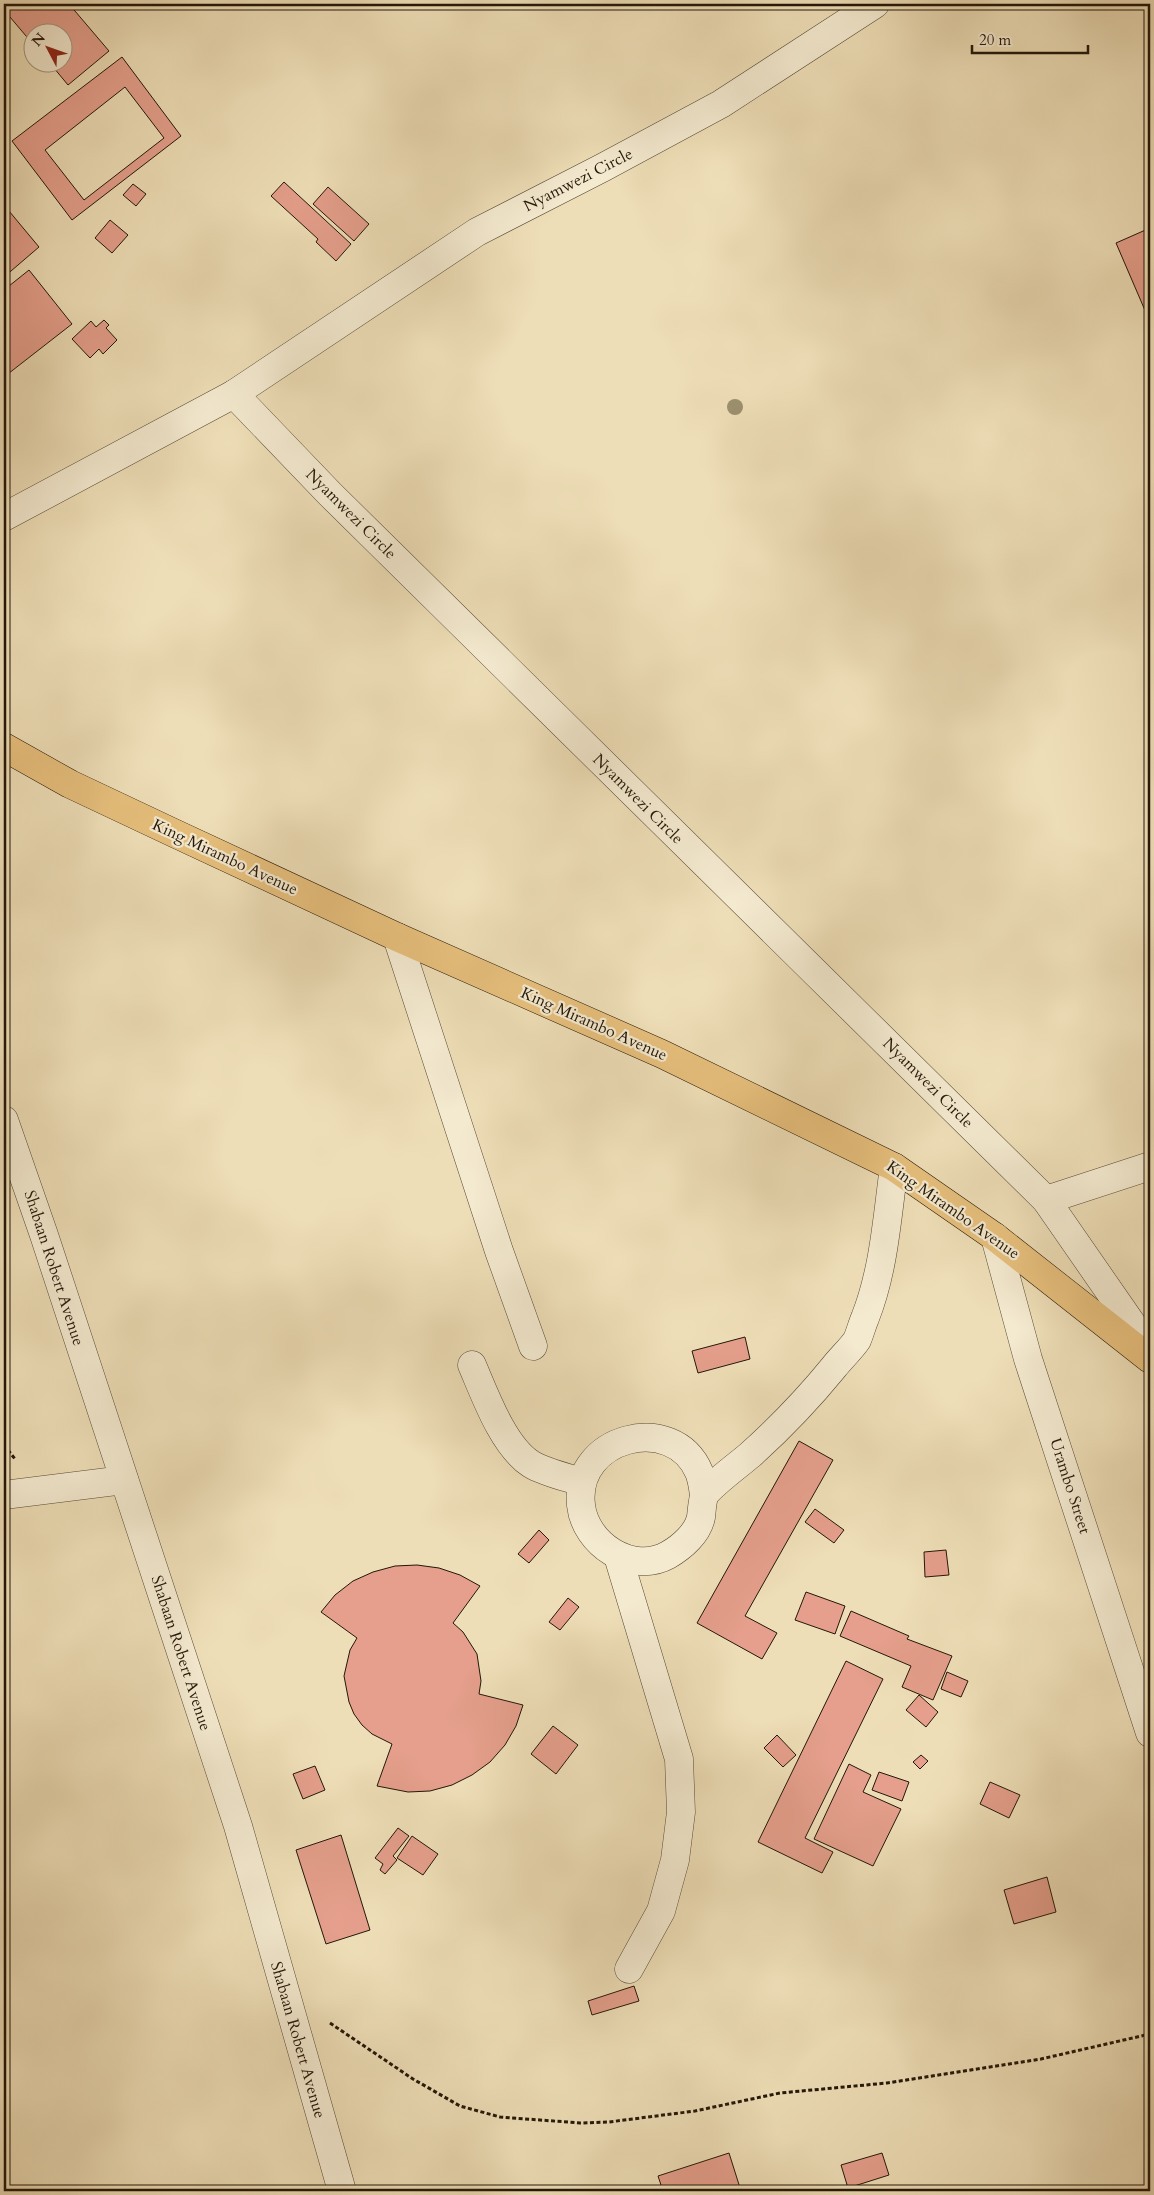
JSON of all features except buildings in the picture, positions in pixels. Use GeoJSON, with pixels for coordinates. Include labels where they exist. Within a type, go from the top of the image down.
{"type":"FeatureCollection","features":[{"type":"Feature","properties":{"kind":"main road","name":"King Mirambo Avenue"},"geometry":{"type":"LineString","coordinates":[[4,747],[79,788],[397,937],[662,1054],[894,1167],[995,1237],[1150,1359]]}},
{"type":"Feature","properties":{"kind":"street","name":"Nyamwezi Circle"},"geometry":{"type":"LineString","coordinates":[[4,517],[234,394],[477,232],[721,104],[875,4]]}},
{"type":"Feature","properties":{"kind":"street","name":"Nyamwezi Circle"},"geometry":{"type":"LineString","coordinates":[[234,394],[330,494],[1046,1200],[1150,1350]]}},
{"type":"Feature","properties":{"kind":"street"},"geometry":{"type":"LineString","coordinates":[[397,937],[499,1251],[533,1346]]}},
{"type":"Feature","properties":{"kind":"street","name":"Shabaan Robert Avenue"},"geometry":{"type":"LineString","coordinates":[[4,1120],[238,1826],[342,2191]]}},
{"type":"Feature","properties":{"kind":"street"},"geometry":{"type":"LineString","coordinates":[[1046,1200],[1150,1166]]}},
{"type":"Feature","properties":{"kind":"street"},"geometry":{"type":"LineString","coordinates":[[704,1495],[764,1442],[809,1397],[857,1340],[874,1296],[882,1260],[894,1167]]}},
{"type":"Feature","properties":{"kind":"street","name":"Urambo Street"},"geometry":{"type":"LineString","coordinates":[[995,1237],[1028,1359],[1150,1733]]}},
{"type":"Feature","properties":{"kind":"street"},"geometry":{"type":"LineString","coordinates":[[472,1365],[500,1426],[516,1450],[530,1463],[544,1470],[582,1482]]}},
{"type":"Feature","properties":{"kind":"street"},"geometry":{"type":"LineString","coordinates":[[637,1437],[662,1440],[684,1452],[699,1472],[704,1495],[700,1520],[687,1541],[667,1556],[643,1561],[618,1556],[600,1544],[587,1526],[581,1505],[582,1482],[594,1460],[613,1444],[637,1437]]}},
{"type":"Feature","properties":{"kind":"street"},"geometry":{"type":"LineString","coordinates":[[4,1495],[124,1480]]}},
{"type":"Feature","properties":{"kind":"street"},"geometry":{"type":"LineString","coordinates":[[618,1556],[679,1759],[681,1812],[675,1860],[661,1911],[629,1969]]}},
{"type":"Feature","properties":{"kind":"path"},"geometry":{"type":"LineString","coordinates":[[285,1994],[413,2079],[460,2106],[500,2117],[580,2123],[609,2122],[696,2111],[780,2093],[878,2084],[1041,2060],[1150,2034]]}}]}
